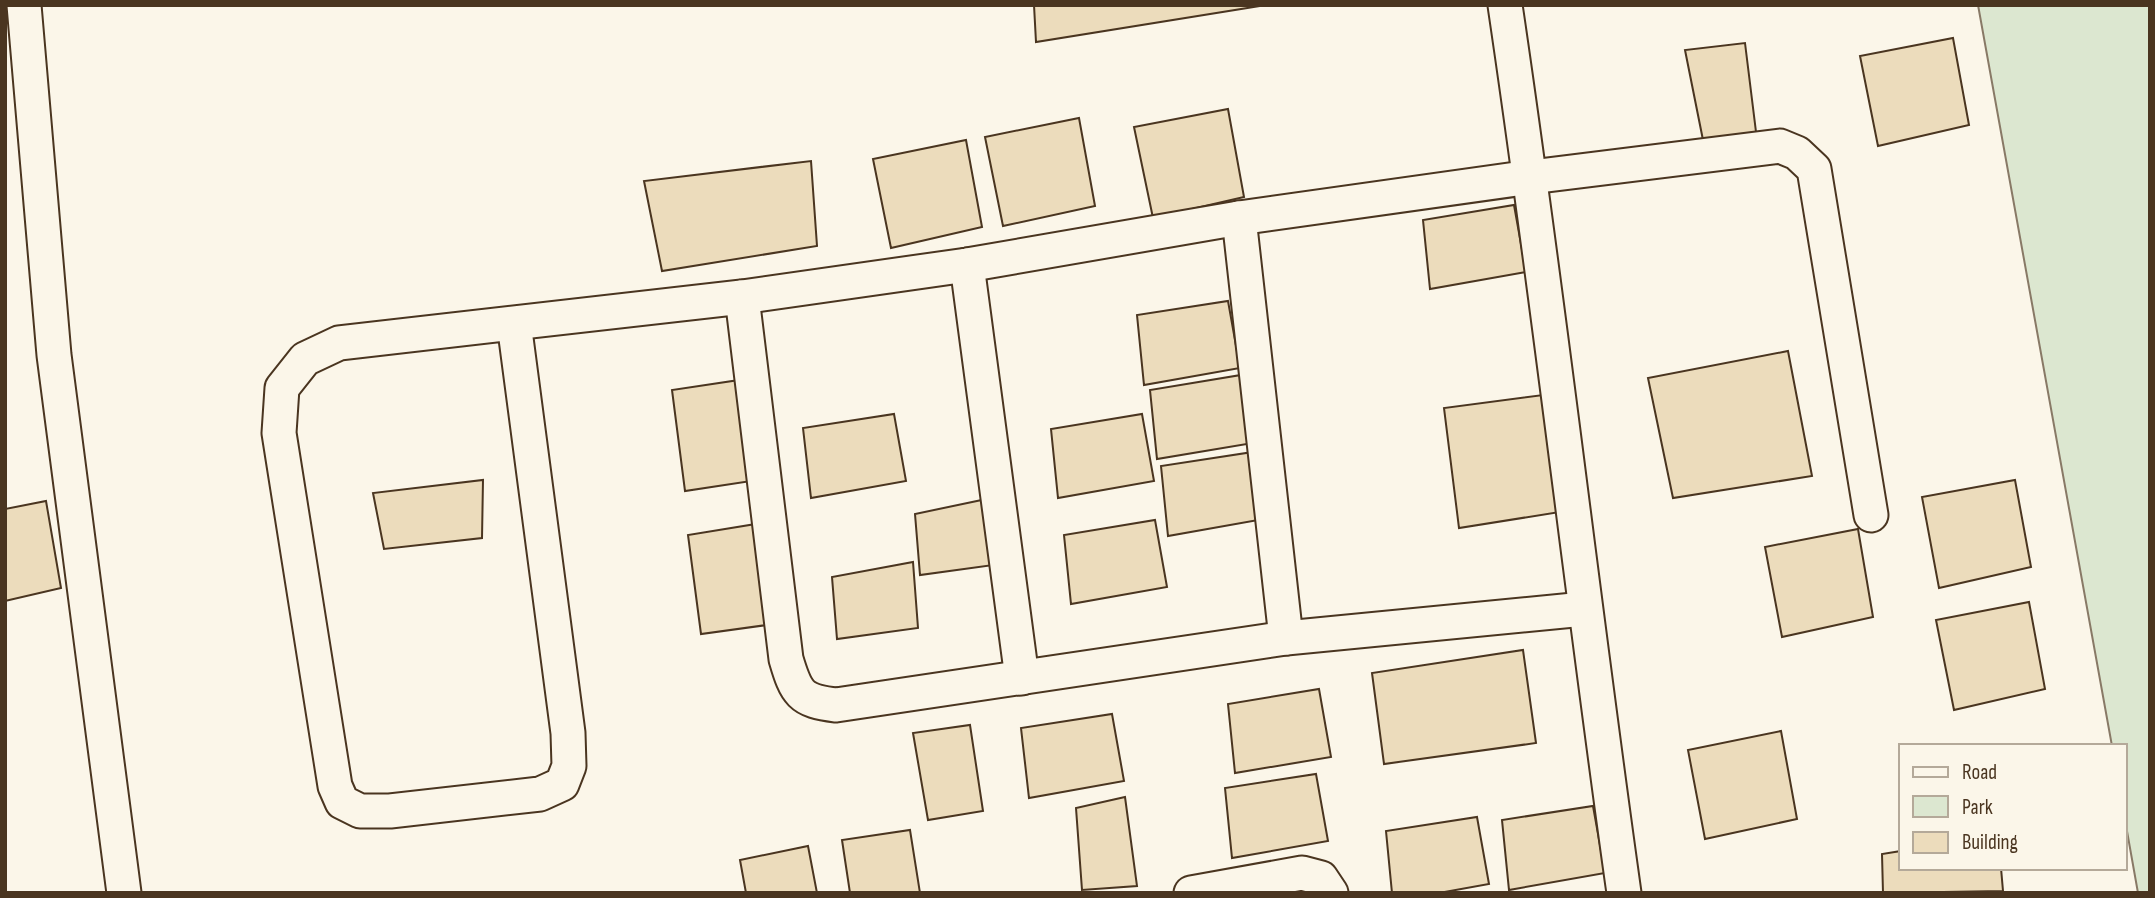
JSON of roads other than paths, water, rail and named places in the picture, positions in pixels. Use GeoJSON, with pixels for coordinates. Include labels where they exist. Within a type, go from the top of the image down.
{"type":"FeatureCollection","features":[{"type":"Feature","properties":{"kind":"street"},"geometry":{"type":"LineString","coordinates":[[24,5],[54,355],[124,893]]}},
{"type":"Feature","properties":{"kind":"street"},"geometry":{"type":"LineString","coordinates":[[1505,5],[1531,177],[1584,609],[1624,893]]}},
{"type":"Feature","properties":{"kind":"street"},"geometry":{"type":"LineString","coordinates":[[514,323],[568,733],[569,766],[562,784],[540,794],[390,811],[360,811],[342,802],[335,786],[279,433],[282,388],[305,359],[339,343],[514,323],[742,297],[967,265],[1238,218],[1780,146],[1797,153],[1814,169],[1871,515]]}},
{"type":"Feature","properties":{"kind":"street"},"geometry":{"type":"LineString","coordinates":[[1238,218],[1286,638]]}},
{"type":"Feature","properties":{"kind":"street"},"geometry":{"type":"LineString","coordinates":[[967,265],[1022,678]]}},
{"type":"Feature","properties":{"kind":"street"},"geometry":{"type":"LineString","coordinates":[[742,297],[786,659],[794,686],[810,702],[836,705],[1286,638],[1584,609]]}},
{"type":"Feature","properties":{"kind":"street"},"geometry":{"type":"LineString","coordinates":[[1191,893],[1302,873],[1321,878],[1331,893]]}}]}
